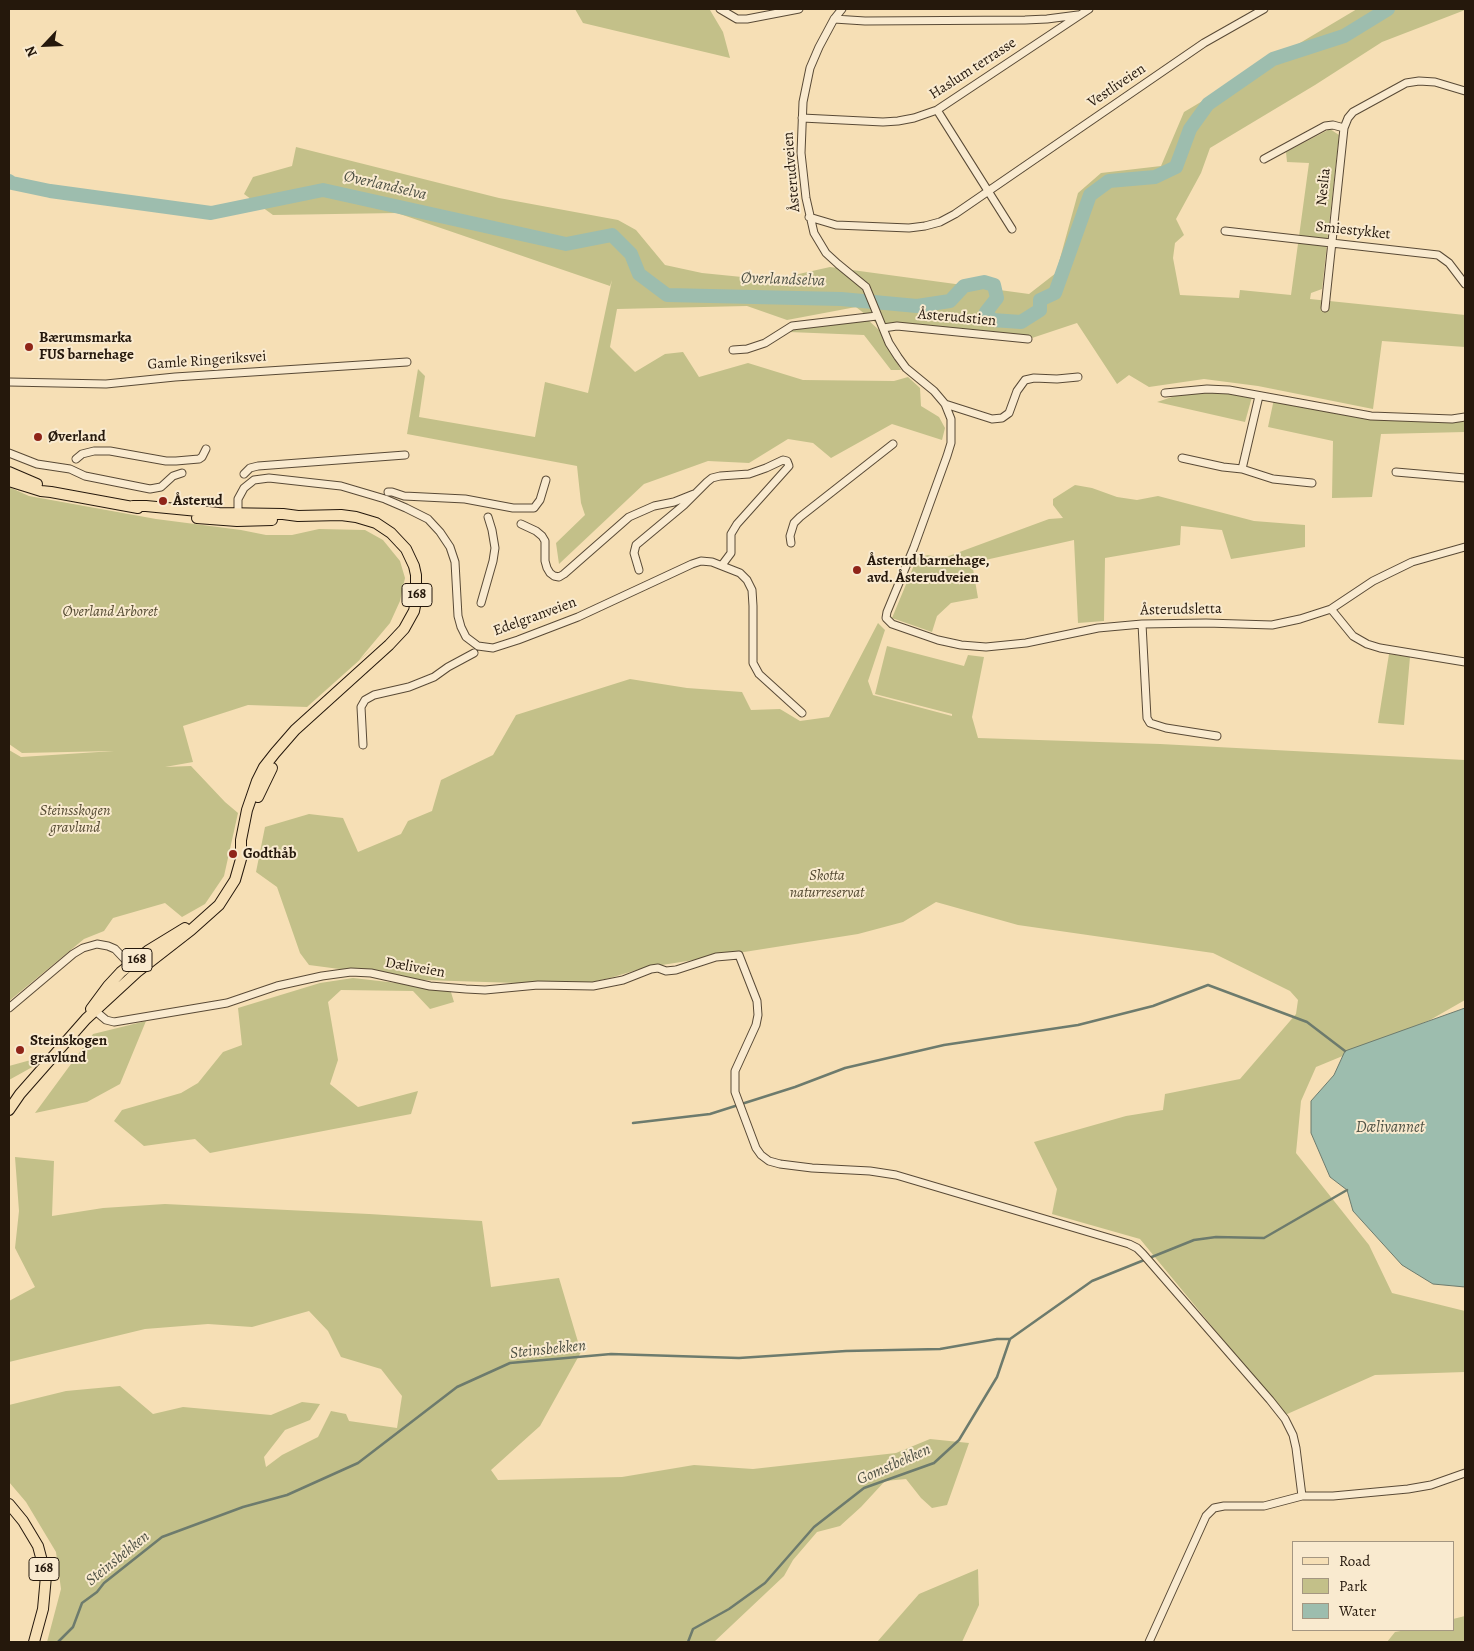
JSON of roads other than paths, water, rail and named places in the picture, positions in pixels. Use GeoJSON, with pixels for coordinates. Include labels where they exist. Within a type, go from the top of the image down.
{"type":"FeatureCollection","features":[{"type":"Feature","properties":{"kind":"main road","name":"168"},"geometry":{"type":"LineString","coordinates":[[9,472],[51,492]]}},
{"type":"Feature","properties":{"kind":"main road","name":"168"},"geometry":{"type":"LineString","coordinates":[[9,481],[40,491],[133,506],[146,511],[176,516],[285,519],[298,516],[341,515],[356,517],[376,523],[399,540],[410,557],[416,576],[417,587],[415,606],[410,620],[404,629],[389,645],[295,730],[275,753],[257,781],[247,810],[241,840],[241,859],[235,880],[227,895],[219,905],[191,930],[134,968],[86,1019],[20,1094],[9,1110]]}},
{"type":"Feature","properties":{"kind":"main road","name":"168"},"geometry":{"type":"LineString","coordinates":[[9,1504],[23,1521],[38,1546],[46,1576],[43,1609],[34,1642]]}},
{"type":"Feature","properties":{"kind":"street"},"geometry":{"type":"LineString","coordinates":[[720,9],[737,19],[748,19],[799,9]]}},
{"type":"Feature","properties":{"kind":"street","name":"Åsterudveien"},"geometry":{"type":"LineString","coordinates":[[842,9],[834,19],[810,68],[803,102],[801,153],[814,233],[826,253],[862,283],[870,293],[877,316],[889,343],[906,368],[934,391],[945,404],[951,418],[952,432],[947,456],[914,547],[886,612],[886,618]]}},
{"type":"Feature","properties":{"kind":"street","name":"Haslum terrasse"},"geometry":{"type":"LineString","coordinates":[[802,118],[883,122],[914,118],[937,110],[1089,9]]}},
{"type":"Feature","properties":{"kind":"street","name":"Vestliveien"},"geometry":{"type":"LineString","coordinates":[[810,217],[836,225],[909,228],[940,222],[955,214],[1204,43],[1264,9]]}},
{"type":"Feature","properties":{"kind":"street"},"geometry":{"type":"LineString","coordinates":[[834,19],[865,21],[1040,19],[1081,14]]}},
{"type":"Feature","properties":{"kind":"street"},"geometry":{"type":"LineString","coordinates":[[1264,159],[1325,126],[1333,125],[1344,128],[1353,112],[1406,84],[1419,81],[1435,82],[1465,91]]}},
{"type":"Feature","properties":{"kind":"street"},"geometry":{"type":"LineString","coordinates":[[937,110],[1012,229]]}},
{"type":"Feature","properties":{"kind":"street","name":"Neslia"},"geometry":{"type":"LineString","coordinates":[[1325,308],[1344,128]]}},
{"type":"Feature","properties":{"kind":"street","name":"Smiestykket"},"geometry":{"type":"LineString","coordinates":[[1225,231],[1438,255],[1449,263],[1465,284]]}},
{"type":"Feature","properties":{"kind":"street"},"geometry":{"type":"LineString","coordinates":[[733,350],[747,349],[765,343],[792,326],[877,316]]}},
{"type":"Feature","properties":{"kind":"street","name":"Åsterudstien"},"geometry":{"type":"LineString","coordinates":[[882,328],[897,326],[1028,339]]}},
{"type":"Feature","properties":{"kind":"street","name":"Gamle Ringeriksvei"},"geometry":{"type":"LineString","coordinates":[[9,382],[106,384],[192,376],[407,362]]}},
{"type":"Feature","properties":{"kind":"street","name":"Åsterudveien"},"geometry":{"type":"LineString","coordinates":[[945,404],[992,419],[1002,418],[1009,413],[1017,392],[1025,380],[1078,377]]}},
{"type":"Feature","properties":{"kind":"street"},"geometry":{"type":"LineString","coordinates":[[1165,393],[1207,389],[1229,390],[1371,416],[1452,419],[1465,417]]}},
{"type":"Feature","properties":{"kind":"street"},"geometry":{"type":"LineString","coordinates":[[1242,468],[1259,396]]}},
{"type":"Feature","properties":{"kind":"street"},"geometry":{"type":"LineString","coordinates":[[791,543],[790,536],[794,523],[800,516],[893,444]]}},
{"type":"Feature","properties":{"kind":"street"},"geometry":{"type":"LineString","coordinates":[[76,459],[82,454],[102,451],[176,461],[198,459],[202,457],[206,449]]}},
{"type":"Feature","properties":{"kind":"street"},"geometry":{"type":"LineString","coordinates":[[9,452],[37,464],[70,469],[85,476],[150,489],[161,487],[174,476],[182,473]]}},
{"type":"Feature","properties":{"kind":"street"},"geometry":{"type":"LineString","coordinates":[[244,474],[250,468],[258,466],[405,455]]}},
{"type":"Feature","properties":{"kind":"street"},"geometry":{"type":"LineString","coordinates":[[1182,458],[1223,467],[1242,468],[1273,479],[1312,483]]}},
{"type":"Feature","properties":{"kind":"street"},"geometry":{"type":"LineString","coordinates":[[639,570],[634,553],[636,546],[712,478],[749,474],[783,460],[787,461],[789,466],[737,524],[731,534],[731,553],[722,565],[740,573],[752,590],[754,606],[752,653],[753,662],[759,674],[802,713]]}},
{"type":"Feature","properties":{"kind":"street"},"geometry":{"type":"LineString","coordinates":[[1396,472],[1465,478]]}},
{"type":"Feature","properties":{"kind":"street","name":"Edelgranveien"},"geometry":{"type":"LineString","coordinates":[[238,518],[238,499],[244,488],[254,480],[269,478],[341,486],[385,499],[428,519],[450,547],[455,562],[458,616],[466,637],[478,646],[493,648],[578,617],[692,564],[712,562],[722,565]]}},
{"type":"Feature","properties":{"kind":"street"},"geometry":{"type":"LineString","coordinates":[[388,492],[404,496],[464,499],[513,508],[534,508],[540,500],[546,480]]}},
{"type":"Feature","properties":{"kind":"street"},"geometry":{"type":"LineString","coordinates":[[521,524],[542,536],[547,568],[550,573],[559,577],[629,517],[654,506],[674,502],[696,494]]}},
{"type":"Feature","properties":{"kind":"street"},"geometry":{"type":"LineString","coordinates":[[481,603],[495,548],[488,517]]}},
{"type":"Feature","properties":{"kind":"street","name":"Åsterudsletta"},"geometry":{"type":"LineString","coordinates":[[886,618],[892,624],[938,640],[961,645],[986,647],[1026,643],[1098,628],[1142,624],[1272,625],[1300,619],[1331,609],[1373,581],[1412,562],[1465,547]]}},
{"type":"Feature","properties":{"kind":"street"},"geometry":{"type":"LineString","coordinates":[[1331,609],[1353,636],[1367,644],[1380,648],[1465,662]]}},
{"type":"Feature","properties":{"kind":"street"},"geometry":{"type":"LineString","coordinates":[[1142,624],[1147,718],[1150,723],[1166,728],[1217,736]]}},
{"type":"Feature","properties":{"kind":"street"},"geometry":{"type":"LineString","coordinates":[[363,745],[361,707],[365,700],[374,695],[409,687],[434,677],[474,653]]}},
{"type":"Feature","properties":{"kind":"street"},"geometry":{"type":"LineString","coordinates":[[9,1008],[82,948],[98,944],[108,946],[115,949],[134,968]]}},
{"type":"Feature","properties":{"kind":"street","name":"Dæliveien"},"geometry":{"type":"LineString","coordinates":[[94,1010],[106,1020],[114,1022],[227,1003],[277,986],[351,972],[371,973],[430,986],[476,990],[538,985],[593,986],[623,980],[651,969],[676,970],[716,957],[739,955],[757,1001],[758,1015],[756,1025],[735,1071],[735,1092],[756,1148],[761,1155],[769,1161],[780,1164],[812,1168],[870,1171],[896,1175],[1063,1224],[1137,1248],[1285,1419],[1293,1435],[1296,1448],[1302,1496]]}},
{"type":"Feature","properties":{"kind":"street"},"geometry":{"type":"LineString","coordinates":[[1149,1642],[1206,1516],[1214,1508],[1224,1506],[1264,1506],[1302,1496],[1334,1496],[1408,1489],[1431,1485],[1465,1473]]}},
{"type":"Feature","properties":{"kind":"water","name":"Dælivannet"},"geometry":{"type":"Polygon","coordinates":[[[1465,1008],[1465,1287],[1433,1284],[1402,1265],[1353,1211],[1347,1190],[1330,1177],[1311,1133],[1311,1101],[1334,1075],[1345,1051],[1465,1008]]]}},
{"type":"Feature","properties":{"kind":"waterway","name":"Øverlandselva"},"geometry":{"type":"LineString","coordinates":[[9,181],[50,191],[211,213],[323,190],[566,244],[612,235],[631,254],[639,274],[667,295],[841,299],[917,306],[950,301],[964,286],[984,282],[994,285],[997,298],[986,312],[992,320],[1021,322],[1040,310],[1040,300],[1055,293],[1090,195],[1109,181],[1155,177],[1176,167],[1190,129],[1208,104],[1273,59],[1344,36],[1388,9]]}},
{"type":"Feature","properties":{"kind":"waterway"},"geometry":{"type":"LineString","coordinates":[[633,1123],[710,1114],[795,1087],[845,1068],[944,1045],[1078,1025],[1153,1006],[1208,985],[1307,1022],[1345,1051]]}},
{"type":"Feature","properties":{"kind":"waterway"},"geometry":{"type":"LineString","coordinates":[[1010,1339],[1092,1281],[1194,1240],[1216,1237],[1264,1238],[1347,1190]]}},
{"type":"Feature","properties":{"kind":"waterway","name":"Steinsbekken"},"geometry":{"type":"LineString","coordinates":[[58,1642],[73,1627],[82,1603],[162,1537],[243,1507],[287,1495],[358,1463],[457,1387],[510,1363],[611,1354],[739,1358],[846,1351],[940,1349],[997,1339],[1010,1339]]}},
{"type":"Feature","properties":{"kind":"waterway","name":"Gomstbekken"},"geometry":{"type":"LineString","coordinates":[[688,1642],[693,1629],[729,1609],[765,1583],[814,1527],[864,1488],[934,1463],[959,1440],[997,1377],[1010,1339]]}},
{"type":"Feature","properties":{"kind":"place","name":"Bærumsmarka FUS barnehage"},"geometry":{"type":"Point","coordinates":[29,347]}},
{"type":"Feature","properties":{"kind":"place","name":"Øverland"},"geometry":{"type":"Point","coordinates":[38,437]}},
{"type":"Feature","properties":{"kind":"place","name":"Åsterud"},"geometry":{"type":"Point","coordinates":[163,501]}},
{"type":"Feature","properties":{"kind":"place","name":"Åsterud barnehage, avd. Åsterudveien"},"geometry":{"type":"Point","coordinates":[857,570]}},
{"type":"Feature","properties":{"kind":"place","name":"Godthåb"},"geometry":{"type":"Point","coordinates":[233,854]}},
{"type":"Feature","properties":{"kind":"place","name":"Steinskogen gravlund"},"geometry":{"type":"Point","coordinates":[20,1050]}},
{"type":"Feature","properties":{"kind":"park label","name":"Øverland Arboret"},"geometry":{"type":"Point","coordinates":[110,612]}},
{"type":"Feature","properties":{"kind":"park label","name":"Steinsskogen gravlund"},"geometry":{"type":"Point","coordinates":[75,820]}},
{"type":"Feature","properties":{"kind":"park label","name":"Skotta naturreservat"},"geometry":{"type":"Point","coordinates":[827,884]}}]}
